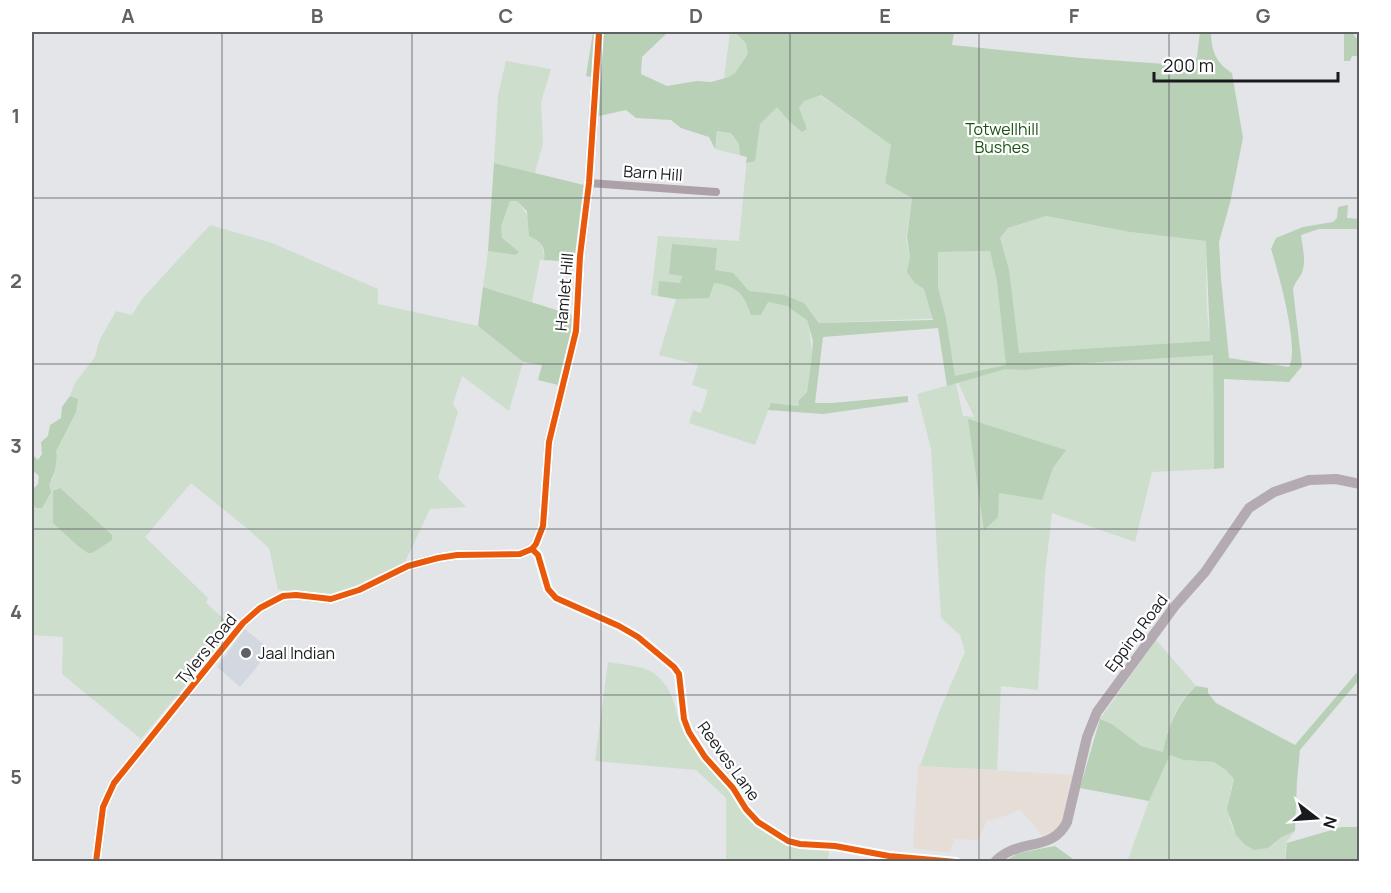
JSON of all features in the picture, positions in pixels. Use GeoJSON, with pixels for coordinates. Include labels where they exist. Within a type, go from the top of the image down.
{"type":"FeatureCollection","features":[{"type":"Feature","properties":{"kind":"street","name":"Hamlet Hill"},"geometry":{"type":"LineString","coordinates":[[532,549],[543,526],[549,442],[576,331],[599,32]]}},
{"type":"Feature","properties":{"kind":"street","name":"Barn Hill"},"geometry":{"type":"LineString","coordinates":[[589,183],[716,192]]}},
{"type":"Feature","properties":{"kind":"street","name":"Epping Road"},"geometry":{"type":"LineString","coordinates":[[995,861],[1014,848],[1053,840],[1064,829],[1087,737],[1097,712],[1174,607],[1205,572],[1249,508],[1275,492],[1309,480],[1336,479],[1359,484]]}},
{"type":"Feature","properties":{"kind":"street","name":"Tylers Road"},"geometry":{"type":"LineString","coordinates":[[96,861],[103,807],[114,783],[243,623],[260,608],[283,596],[296,595],[331,599],[340,597],[408,566],[438,558],[510,555],[532,549]]}},
{"type":"Feature","properties":{"kind":"street","name":"Reeves Lane"},"geometry":{"type":"LineString","coordinates":[[532,549],[538,555],[548,589],[556,598],[638,637],[674,667],[679,674],[684,719],[689,732],[705,757],[733,788],[746,809],[758,822],[788,841],[800,844],[835,846],[889,856],[957,861]]}},
{"type":"Feature","properties":{"kind":"shaded area"},"geometry":{"type":"Polygon","coordinates":[[[245,629],[268,648],[257,667],[240,687],[217,667],[245,629]]]}},
{"type":"Feature","properties":{"kind":"shaded area"},"geometry":{"type":"Polygon","coordinates":[[[918,765],[1075,775],[1060,831],[1043,838],[1019,809],[987,821],[978,840],[954,839],[950,853],[913,848],[918,765]]]}},
{"type":"Feature","properties":{"kind":"green space","name":"Totwellhill Bushes"},"geometry":{"type":"Polygon","coordinates":[[[593,32],[668,32],[642,57],[641,74],[667,86],[697,81],[711,82],[735,73],[748,54],[746,43],[735,32],[954,32],[952,45],[1193,66],[1197,57],[1200,32],[1211,32],[1216,56],[1232,73],[1243,138],[1230,203],[1219,242],[1229,358],[1289,367],[1292,358],[1290,328],[1283,291],[1271,249],[1276,238],[1303,227],[1333,222],[1337,218],[1338,207],[1348,205],[1347,218],[1359,219],[1359,229],[1319,229],[1301,235],[1304,265],[1293,290],[1302,366],[1289,382],[1224,379],[1224,468],[1214,469],[1213,355],[1087,363],[1025,370],[1005,369],[947,386],[938,328],[823,337],[815,403],[908,396],[908,402],[823,414],[768,410],[771,403],[799,406],[798,401],[807,392],[813,341],[807,320],[787,306],[768,302],[761,315],[751,315],[746,301],[738,292],[728,286],[714,283],[709,298],[676,299],[658,296],[659,281],[680,283],[682,276],[669,274],[672,244],[717,248],[715,270],[733,273],[749,291],[784,295],[804,303],[819,323],[933,320],[924,289],[914,282],[907,272],[910,258],[907,237],[912,198],[885,183],[891,145],[821,95],[804,101],[799,108],[807,129],[802,132],[777,107],[760,124],[755,161],[746,163],[747,157],[740,155],[739,144],[731,133],[717,131],[715,149],[709,137],[681,128],[671,120],[636,118],[626,110],[599,116],[590,108],[591,77],[586,76],[593,32]],[[1046,216],[1008,228],[1000,238],[1009,270],[1019,353],[1210,341],[1206,241],[1130,232],[1046,216]],[[990,251],[938,252],[938,288],[946,318],[955,376],[1006,365],[997,281],[990,251]]]}},
{"type":"Feature","properties":{"kind":"green space"},"geometry":{"type":"Polygon","coordinates":[[[730,32],[736,32],[749,45],[891,145],[885,183],[912,198],[906,239],[910,258],[938,252],[990,251],[1008,228],[1046,216],[1130,232],[1207,241],[1207,312],[1213,355],[1214,469],[1152,472],[1135,542],[1052,513],[1045,574],[1038,690],[1001,686],[997,770],[920,766],[939,712],[965,652],[960,635],[941,618],[931,449],[917,394],[956,383],[963,416],[974,417],[955,376],[946,318],[819,323],[804,303],[768,302],[787,306],[807,319],[812,364],[810,382],[805,395],[798,401],[799,406],[771,403],[755,445],[689,423],[693,410],[701,413],[708,390],[692,385],[698,365],[659,355],[676,299],[651,295],[658,236],[739,241],[747,157],[715,149],[730,32]]]}},
{"type":"Feature","properties":{"kind":"green space"},"geometry":{"type":"Polygon","coordinates":[[[1344,32],[1352,32],[1356,38],[1359,38],[1359,56],[1352,56],[1350,61],[1344,61],[1344,32]]]}},
{"type":"Feature","properties":{"kind":"green space"},"geometry":{"type":"Polygon","coordinates":[[[506,61],[551,69],[541,102],[543,143],[535,173],[494,163],[498,95],[506,61]]]}},
{"type":"Feature","properties":{"kind":"green space"},"geometry":{"type":"Polygon","coordinates":[[[494,163],[584,185],[574,262],[544,260],[542,245],[529,236],[527,211],[517,201],[510,201],[501,227],[502,238],[519,252],[515,255],[488,251],[494,163]]]}},
{"type":"Feature","properties":{"kind":"green space"},"geometry":{"type":"Polygon","coordinates":[[[510,201],[517,201],[526,213],[539,238],[544,254],[544,260],[540,260],[532,302],[483,287],[488,251],[515,255],[518,252],[502,238],[501,227],[510,201]]]}},
{"type":"Feature","properties":{"kind":"green space"},"geometry":{"type":"Polygon","coordinates":[[[210,225],[272,243],[378,289],[378,304],[478,326],[523,362],[509,411],[462,376],[453,404],[458,412],[438,478],[466,507],[430,509],[405,562],[336,595],[278,590],[269,548],[191,483],[145,537],[208,598],[206,603],[233,627],[141,739],[62,674],[63,637],[32,635],[32,502],[53,479],[56,451],[78,399],[70,396],[75,383],[95,357],[99,341],[116,311],[132,315],[142,299],[210,225]]]}},
{"type":"Feature","properties":{"kind":"green space"},"geometry":{"type":"Polygon","coordinates":[[[483,287],[572,315],[572,335],[558,385],[538,380],[542,365],[523,362],[478,326],[483,287]]]}},
{"type":"Feature","properties":{"kind":"green space"},"geometry":{"type":"Polygon","coordinates":[[[70,396],[78,399],[76,412],[56,451],[55,468],[49,485],[51,492],[42,508],[36,508],[32,502],[32,490],[38,484],[39,476],[32,470],[32,454],[38,460],[42,454],[41,442],[48,436],[50,425],[61,418],[62,407],[70,396]]]}},
{"type":"Feature","properties":{"kind":"green space"},"geometry":{"type":"Polygon","coordinates":[[[968,419],[1066,450],[1053,468],[1042,500],[999,493],[998,517],[984,530],[968,419]]]}},
{"type":"Feature","properties":{"kind":"green space"},"geometry":{"type":"Polygon","coordinates":[[[60,488],[112,535],[112,540],[92,553],[88,553],[53,523],[53,491],[60,488]]]}},
{"type":"Feature","properties":{"kind":"green space"},"geometry":{"type":"Polygon","coordinates":[[[1156,640],[1196,686],[1178,707],[1167,734],[1163,752],[1141,746],[1112,724],[1100,719],[1156,640]]]}},
{"type":"Feature","properties":{"kind":"green space"},"geometry":{"type":"Polygon","coordinates":[[[608,662],[643,668],[660,678],[670,692],[683,731],[691,745],[756,822],[779,840],[793,846],[809,850],[829,850],[828,861],[726,861],[726,798],[696,770],[595,761],[608,662]]]}},
{"type":"Feature","properties":{"kind":"green space"},"geometry":{"type":"Polygon","coordinates":[[[1359,670],[1359,680],[1300,750],[1295,831],[1282,837],[1268,848],[1254,850],[1236,835],[1227,809],[1234,779],[1214,762],[1183,760],[1170,755],[1149,801],[1080,788],[1100,719],[1112,724],[1141,746],[1163,752],[1174,716],[1196,686],[1208,688],[1208,693],[1216,703],[1295,745],[1359,670]]]}},
{"type":"Feature","properties":{"kind":"green space"},"geometry":{"type":"Polygon","coordinates":[[[1170,755],[1183,760],[1214,762],[1227,770],[1234,779],[1229,800],[1233,828],[1237,836],[1254,850],[1274,844],[1295,831],[1287,841],[1284,861],[1127,862],[1149,801],[1170,755]]]}},
{"type":"Feature","properties":{"kind":"green space"},"geometry":{"type":"Polygon","coordinates":[[[1342,827],[1359,827],[1359,861],[1285,861],[1287,843],[1342,827]]]}},
{"type":"Feature","properties":{"kind":"green space"},"geometry":{"type":"Polygon","coordinates":[[[1055,846],[1073,859],[1071,862],[1004,862],[1018,853],[1055,846]]]}},
{"type":"Feature","properties":{"kind":"cycle path"},"geometry":{"type":"LineString","coordinates":[[96,862],[103,807],[114,783],[243,623],[260,608],[283,596],[296,595],[331,599],[359,590],[408,566],[438,558],[457,555],[520,554],[532,549],[536,544],[543,526],[549,442],[576,331],[599,32]]}},
{"type":"Feature","properties":{"kind":"cycle path"},"geometry":{"type":"LineString","coordinates":[[532,549],[538,555],[548,589],[556,598],[638,637],[674,667],[679,674],[684,719],[689,732],[705,757],[733,788],[746,809],[758,822],[788,841],[800,844],[835,846],[889,856],[956,862]]}},
{"type":"Feature","properties":{"kind":"place","name":"Jaal Indian"},"geometry":{"type":"Point","coordinates":[246,653]}}]}
